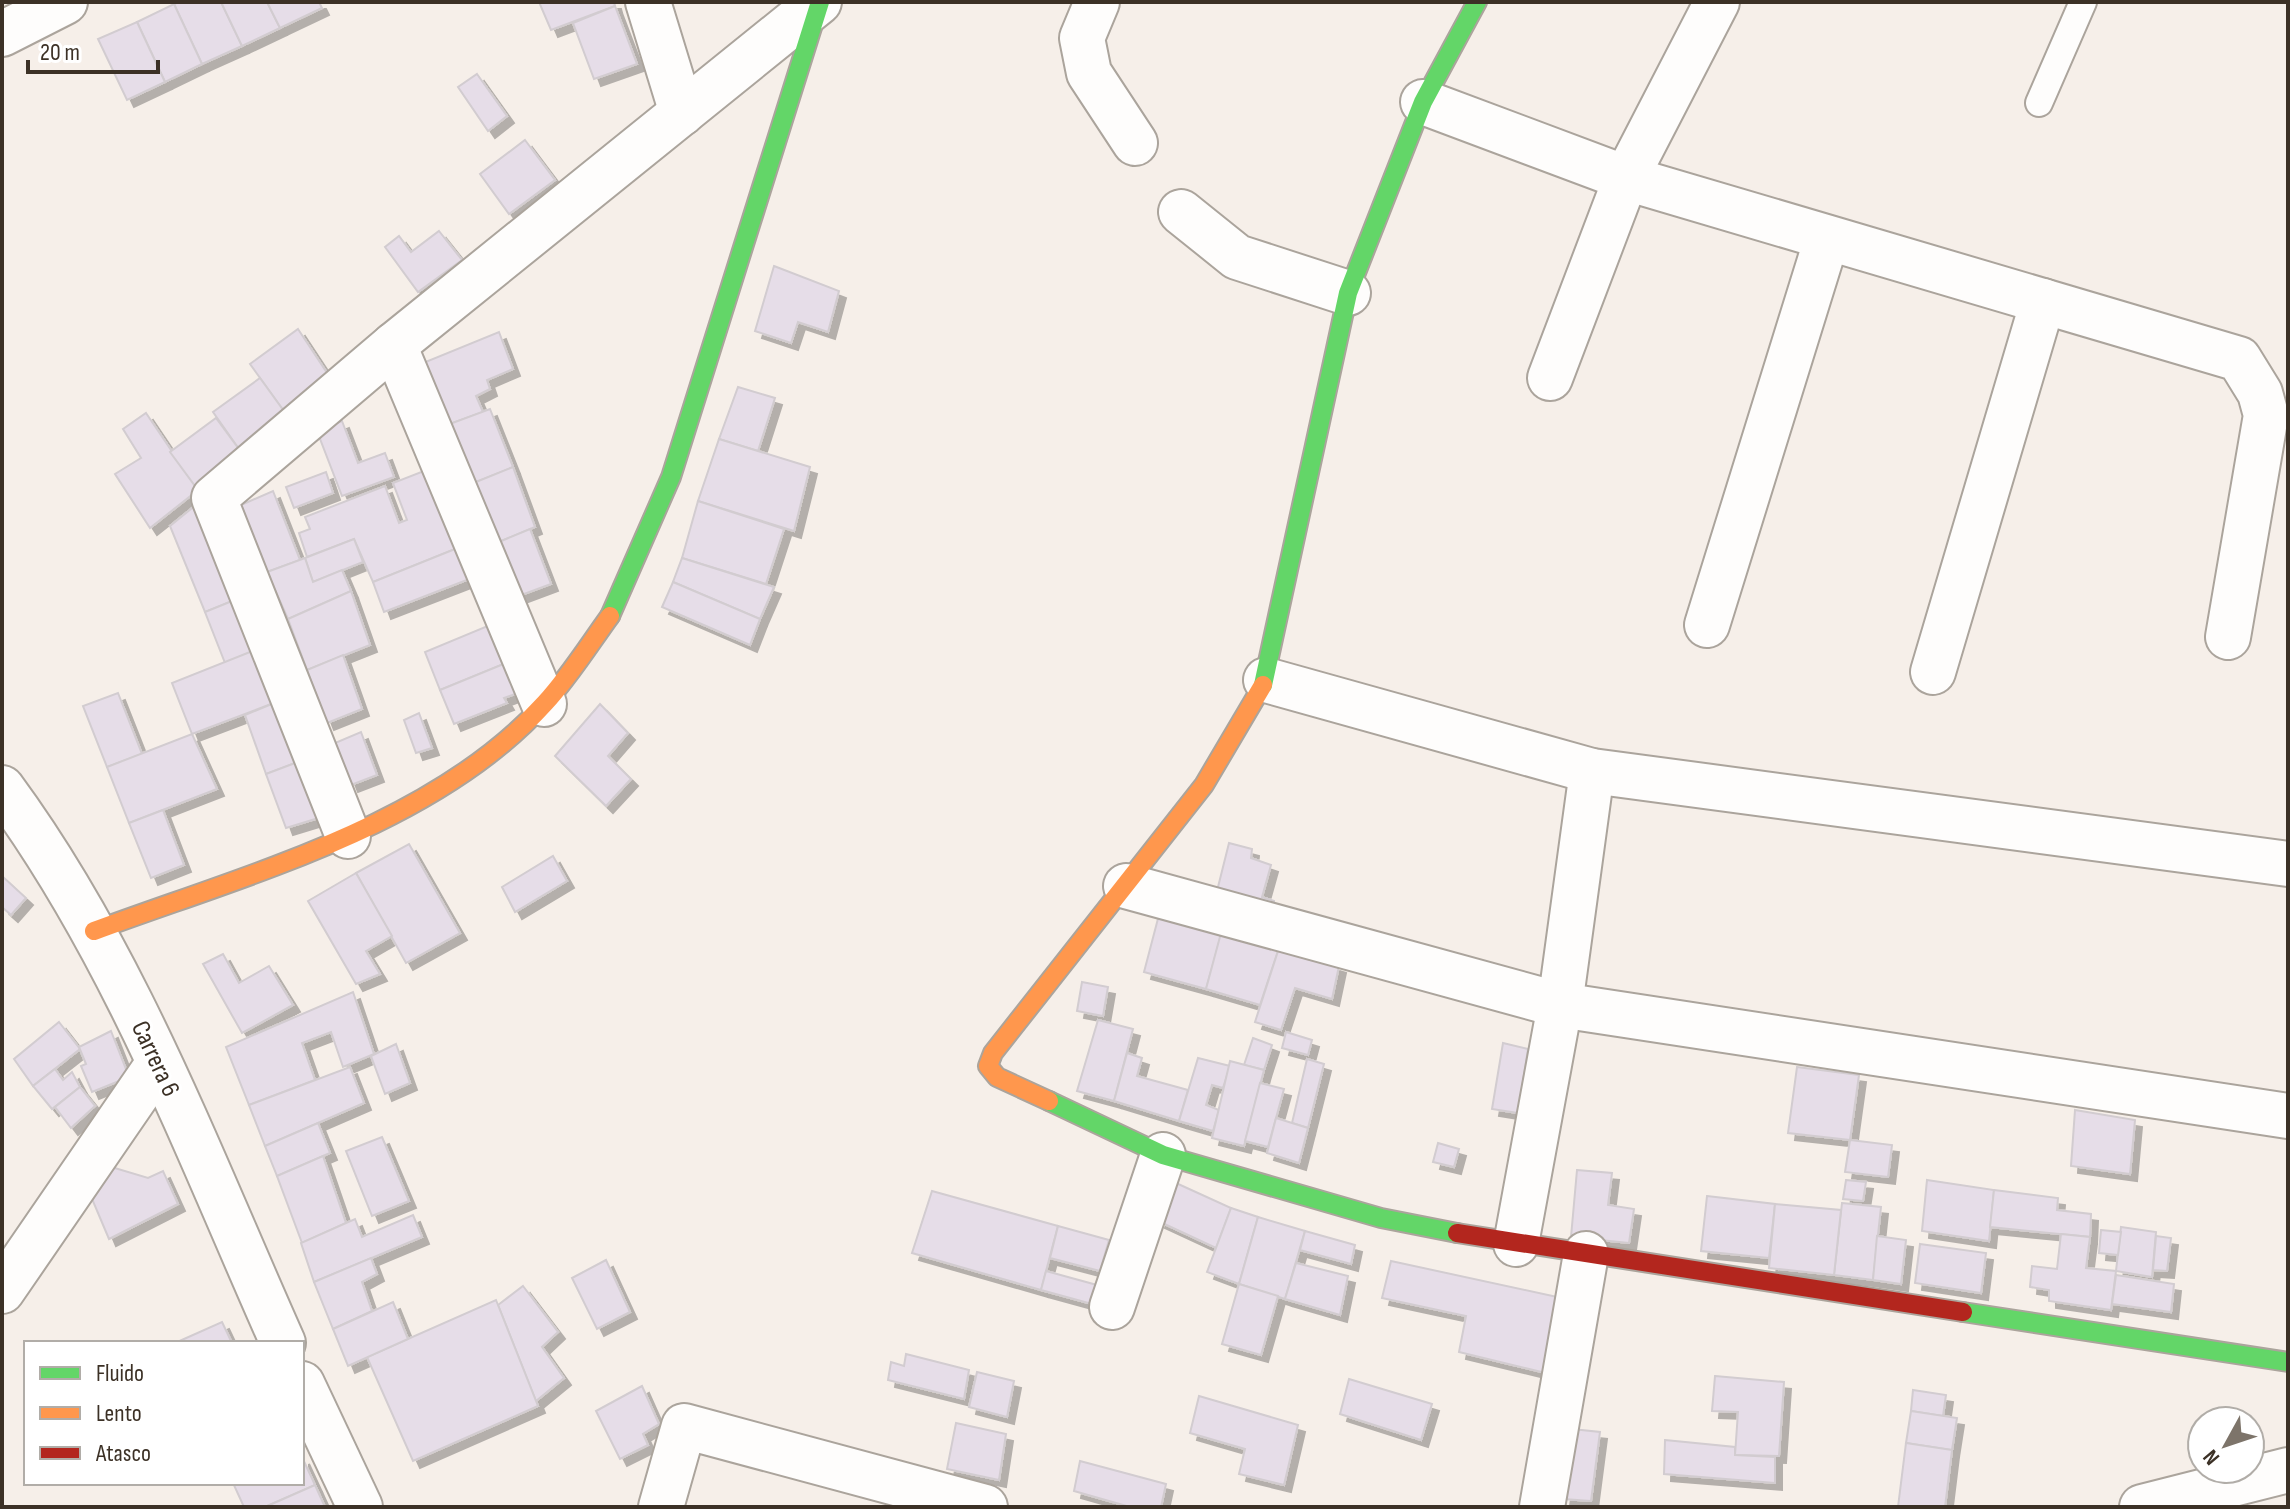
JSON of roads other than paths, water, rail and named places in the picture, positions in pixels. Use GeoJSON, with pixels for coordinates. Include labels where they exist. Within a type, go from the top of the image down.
{"type":"FeatureCollection","features":[{"type":"Feature","properties":{"kind":"street"},"geometry":{"type":"LineString","coordinates":[[2,34],[65,2]]}},
{"type":"Feature","properties":{"kind":"street"},"geometry":{"type":"LineString","coordinates":[[648,2],[682,113]]}},
{"type":"Feature","properties":{"kind":"street"},"geometry":{"type":"LineString","coordinates":[[348,836],[214,498],[394,345],[819,2]]}},
{"type":"Feature","properties":{"kind":"street"},"geometry":{"type":"LineString","coordinates":[[94,931],[348,836],[406,809],[470,769],[544,704],[617,607],[671,477],[819,2]]}},
{"type":"Feature","properties":{"kind":"street"},"geometry":{"type":"LineString","coordinates":[[1097,2],[1082,38],[1089,73],[1135,143]]}},
{"type":"Feature","properties":{"kind":"street"},"geometry":{"type":"LineString","coordinates":[[1477,2],[1423,102],[1348,293],[1266,680],[1204,785],[993,1053],[988,1066],[997,1077],[1163,1155],[1381,1218],[1516,1244],[2288,1362]]}},
{"type":"Feature","properties":{"kind":"street"},"geometry":{"type":"LineString","coordinates":[[1550,378],[1626,178],[1717,2]]}},
{"type":"Feature","properties":{"kind":"street"},"geometry":{"type":"LineString","coordinates":[[1423,102],[1626,178],[2239,359],[2260,393],[2266,415],[2228,637]]}},
{"type":"Feature","properties":{"kind":"street"},"geometry":{"type":"LineString","coordinates":[[1181,212],[1237,257],[1348,293]]}},
{"type":"Feature","properties":{"kind":"street"},"geometry":{"type":"LineString","coordinates":[[1707,625],[1827,238]]}},
{"type":"Feature","properties":{"kind":"street"},"geometry":{"type":"LineString","coordinates":[[1933,672],[2043,301]]}},
{"type":"Feature","properties":{"kind":"street"},"geometry":{"type":"LineString","coordinates":[[394,345],[544,704]]}},
{"type":"Feature","properties":{"kind":"street"},"geometry":{"type":"LineString","coordinates":[[1266,680],[1592,771],[2288,864]]}},
{"type":"Feature","properties":{"kind":"street"},"geometry":{"type":"LineString","coordinates":[[1516,1244],[1560,1005],[1592,771]]}},
{"type":"Feature","properties":{"kind":"street","name":"Carrera 6"},"geometry":{"type":"LineString","coordinates":[[2,788],[94,931],[158,1064],[282,1341]]}},
{"type":"Feature","properties":{"kind":"street"},"geometry":{"type":"LineString","coordinates":[[1126,886],[1560,1005],[2288,1116]]}},
{"type":"Feature","properties":{"kind":"street"},"geometry":{"type":"LineString","coordinates":[[2,1291],[158,1064]]}},
{"type":"Feature","properties":{"kind":"street"},"geometry":{"type":"LineString","coordinates":[[1112,1307],[1163,1155]]}},
{"type":"Feature","properties":{"kind":"street"},"geometry":{"type":"LineString","coordinates":[[1542,1507],[1586,1254]]}},
{"type":"Feature","properties":{"kind":"street"},"geometry":{"type":"LineString","coordinates":[[304,1388],[360,1507]]}},
{"type":"Feature","properties":{"kind":"street"},"geometry":{"type":"LineString","coordinates":[[661,1507],[684,1426],[985,1507]]}},
{"type":"Feature","properties":{"kind":"street"},"geometry":{"type":"LineString","coordinates":[[2142,1507],[2288,1470]]}},
{"type":"Feature","properties":{"kind":"lane"},"geometry":{"type":"LineString","coordinates":[[2039,103],[2083,2]]}}]}
